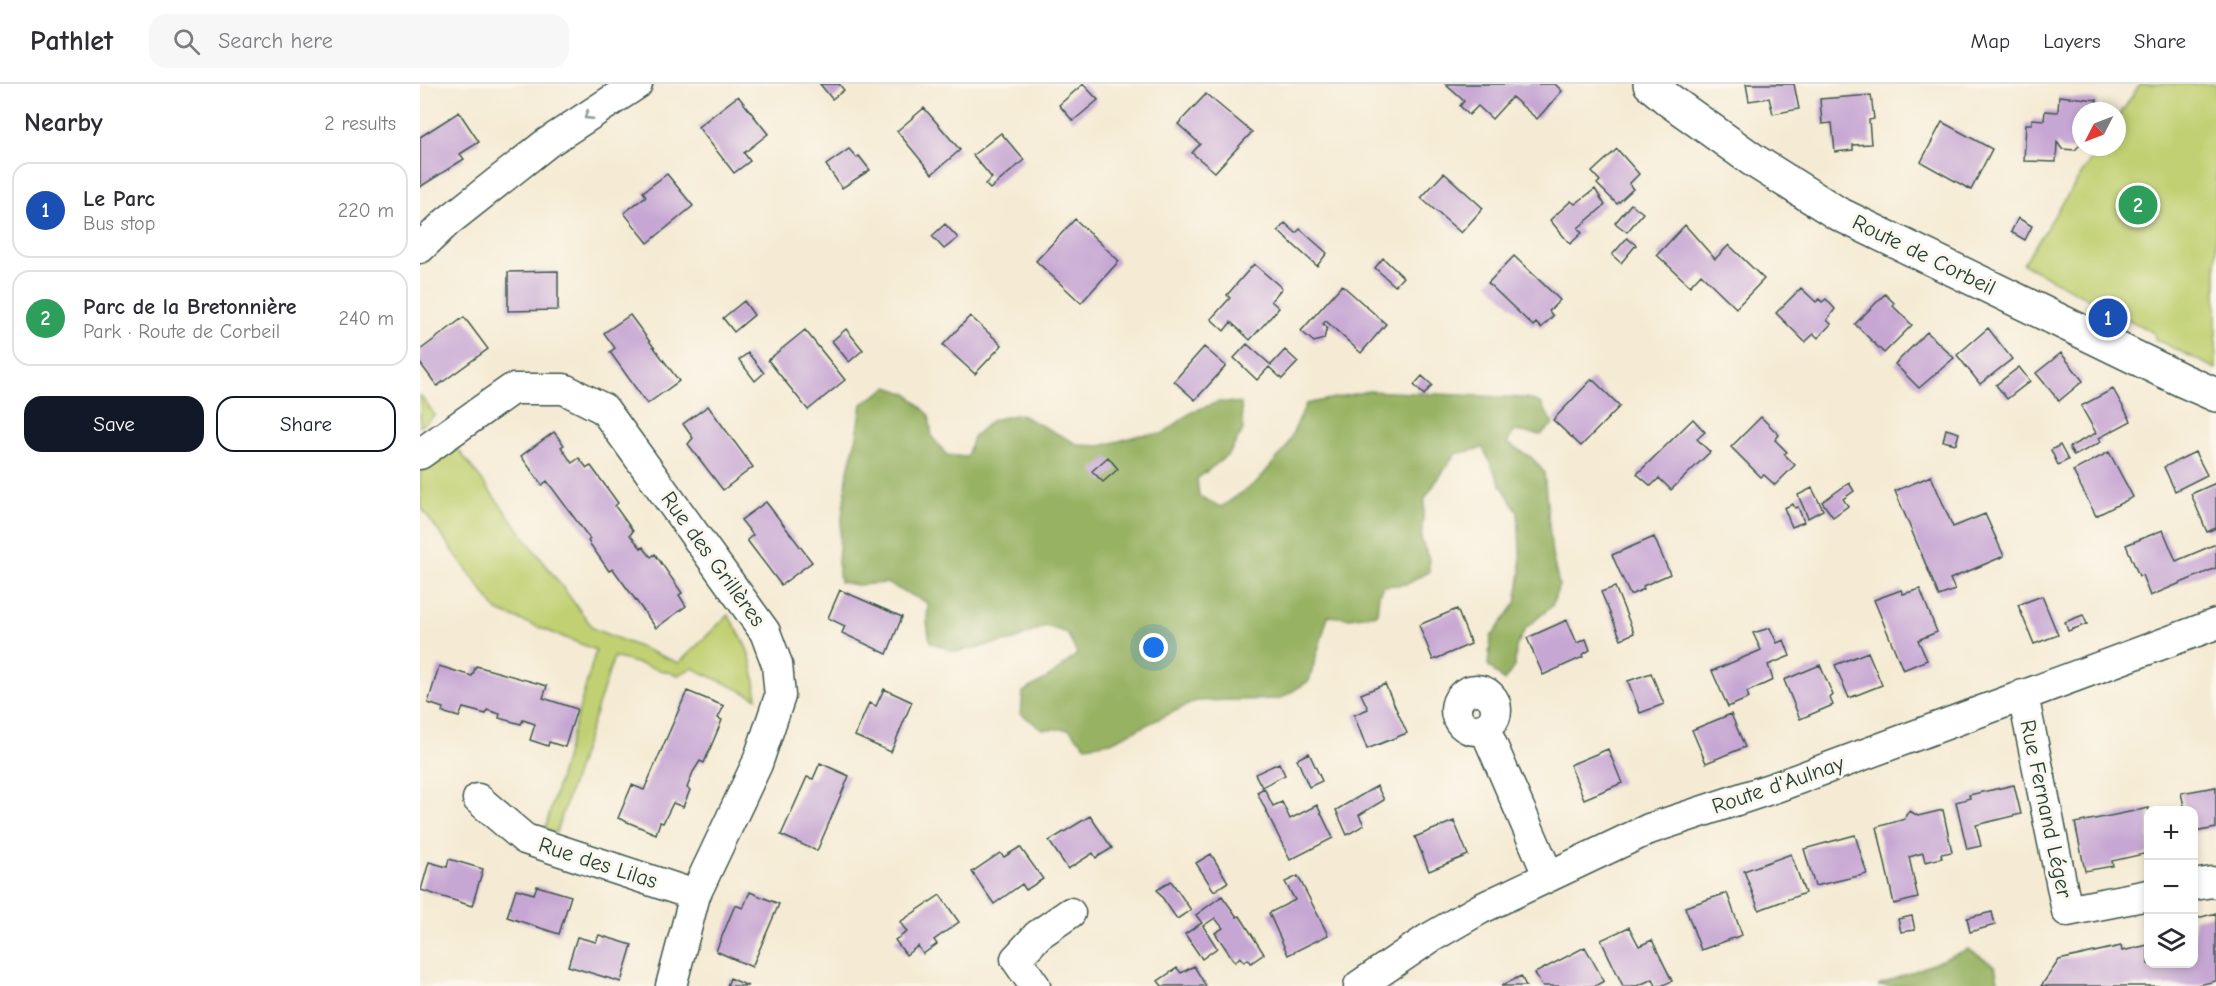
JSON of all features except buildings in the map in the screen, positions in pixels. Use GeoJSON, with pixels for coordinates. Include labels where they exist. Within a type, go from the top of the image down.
{"type":"FeatureCollection","features":[{"type":"Feature","properties":{"kind":"main road","name":"Route de Corbeil"},"geometry":{"type":"LineString","coordinates":[[1650,84],[1754,160],[1837,213],[2184,381],[2216,394]]}},
{"type":"Feature","properties":{"kind":"street"},"geometry":{"type":"LineString","coordinates":[[421,245],[547,143],[637,84]]}},
{"type":"Feature","properties":{"kind":"street","name":"Rue des Grillères"},"geometry":{"type":"LineString","coordinates":[[420,454],[512,389],[564,389],[604,409],[765,632],[777,664],[780,696],[757,764],[695,895],[671,986]]}},
{"type":"Feature","properties":{"kind":"street","name":"Route d'Aulnay"},"geometry":{"type":"LineString","coordinates":[[1359,986],[1428,939],[1480,909],[1649,829],[1779,786],[2216,624]]}},
{"type":"Feature","properties":{"kind":"street","name":"Rue Fernand Léger"},"geometry":{"type":"LineString","coordinates":[[2023,695],[2067,911],[2144,896]]}},
{"type":"Feature","properties":{"kind":"street"},"geometry":{"type":"LineString","coordinates":[[1485,729],[1548,875]]}},
{"type":"Feature","properties":{"kind":"street","name":"Rue des Lilas"},"geometry":{"type":"LineString","coordinates":[[478,799],[525,839],[695,895]]}},
{"type":"Feature","properties":{"kind":"street"},"geometry":{"type":"LineString","coordinates":[[2198,884],[2216,883]]}},
{"type":"Feature","properties":{"kind":"street"},"geometry":{"type":"LineString","coordinates":[[1035,986],[1016,959],[1038,935],[1070,913]]}},
{"type":"Feature","properties":{"kind":"green space"},"geometry":{"type":"Polygon","coordinates":[[[2140,84],[2216,84],[2216,369],[2155,339],[2154,333],[2023,264],[2093,156],[2126,156],[2126,105],[2140,84]]]}},
{"type":"Feature","properties":{"kind":"green space"},"geometry":{"type":"Polygon","coordinates":[[[888,387],[908,394],[929,415],[932,437],[947,455],[967,457],[973,437],[992,420],[1019,414],[1079,445],[1101,446],[1140,435],[1162,434],[1192,412],[1218,402],[1241,403],[1243,430],[1229,454],[1197,479],[1199,496],[1221,507],[1257,482],[1286,448],[1306,404],[1368,391],[1526,398],[1541,403],[1553,424],[1541,435],[1514,431],[1507,443],[1531,457],[1544,472],[1552,555],[1559,585],[1552,606],[1526,628],[1516,647],[1515,665],[1504,681],[1488,665],[1491,637],[1516,603],[1521,572],[1518,512],[1501,485],[1483,448],[1455,454],[1425,498],[1421,539],[1429,559],[1429,572],[1407,584],[1383,586],[1379,594],[1377,614],[1349,618],[1328,616],[1309,681],[1280,699],[1196,701],[1111,742],[1086,746],[1069,729],[1042,729],[1021,714],[1023,692],[1052,675],[1077,654],[1067,633],[1046,626],[1014,640],[955,652],[930,642],[927,622],[928,603],[886,583],[857,585],[840,582],[838,563],[840,534],[848,470],[862,404],[888,387]]]}},
{"type":"Feature","properties":{"kind":"green space"},"geometry":{"type":"Polygon","coordinates":[[[420,395],[435,415],[420,427],[420,395]]]}},
{"type":"Feature","properties":{"kind":"green space"},"geometry":{"type":"Polygon","coordinates":[[[455,445],[594,629],[679,663],[728,615],[741,636],[752,663],[757,698],[692,668],[678,675],[614,657],[556,833],[545,829],[596,650],[497,611],[420,506],[420,472],[455,445]]]}},
{"type":"Feature","properties":{"kind":"green space"},"geometry":{"type":"Polygon","coordinates":[[[1968,949],[1995,966],[1999,986],[1878,986],[1968,949]]]}},
{"type":"Feature","properties":{"kind":"place","name":"Parc de la Bretonnière"},"geometry":{"type":"Point","coordinates":[2138,205]}},
{"type":"Feature","properties":{"kind":"place","name":"Le Parc"},"geometry":{"type":"Point","coordinates":[2108,318]}}]}
